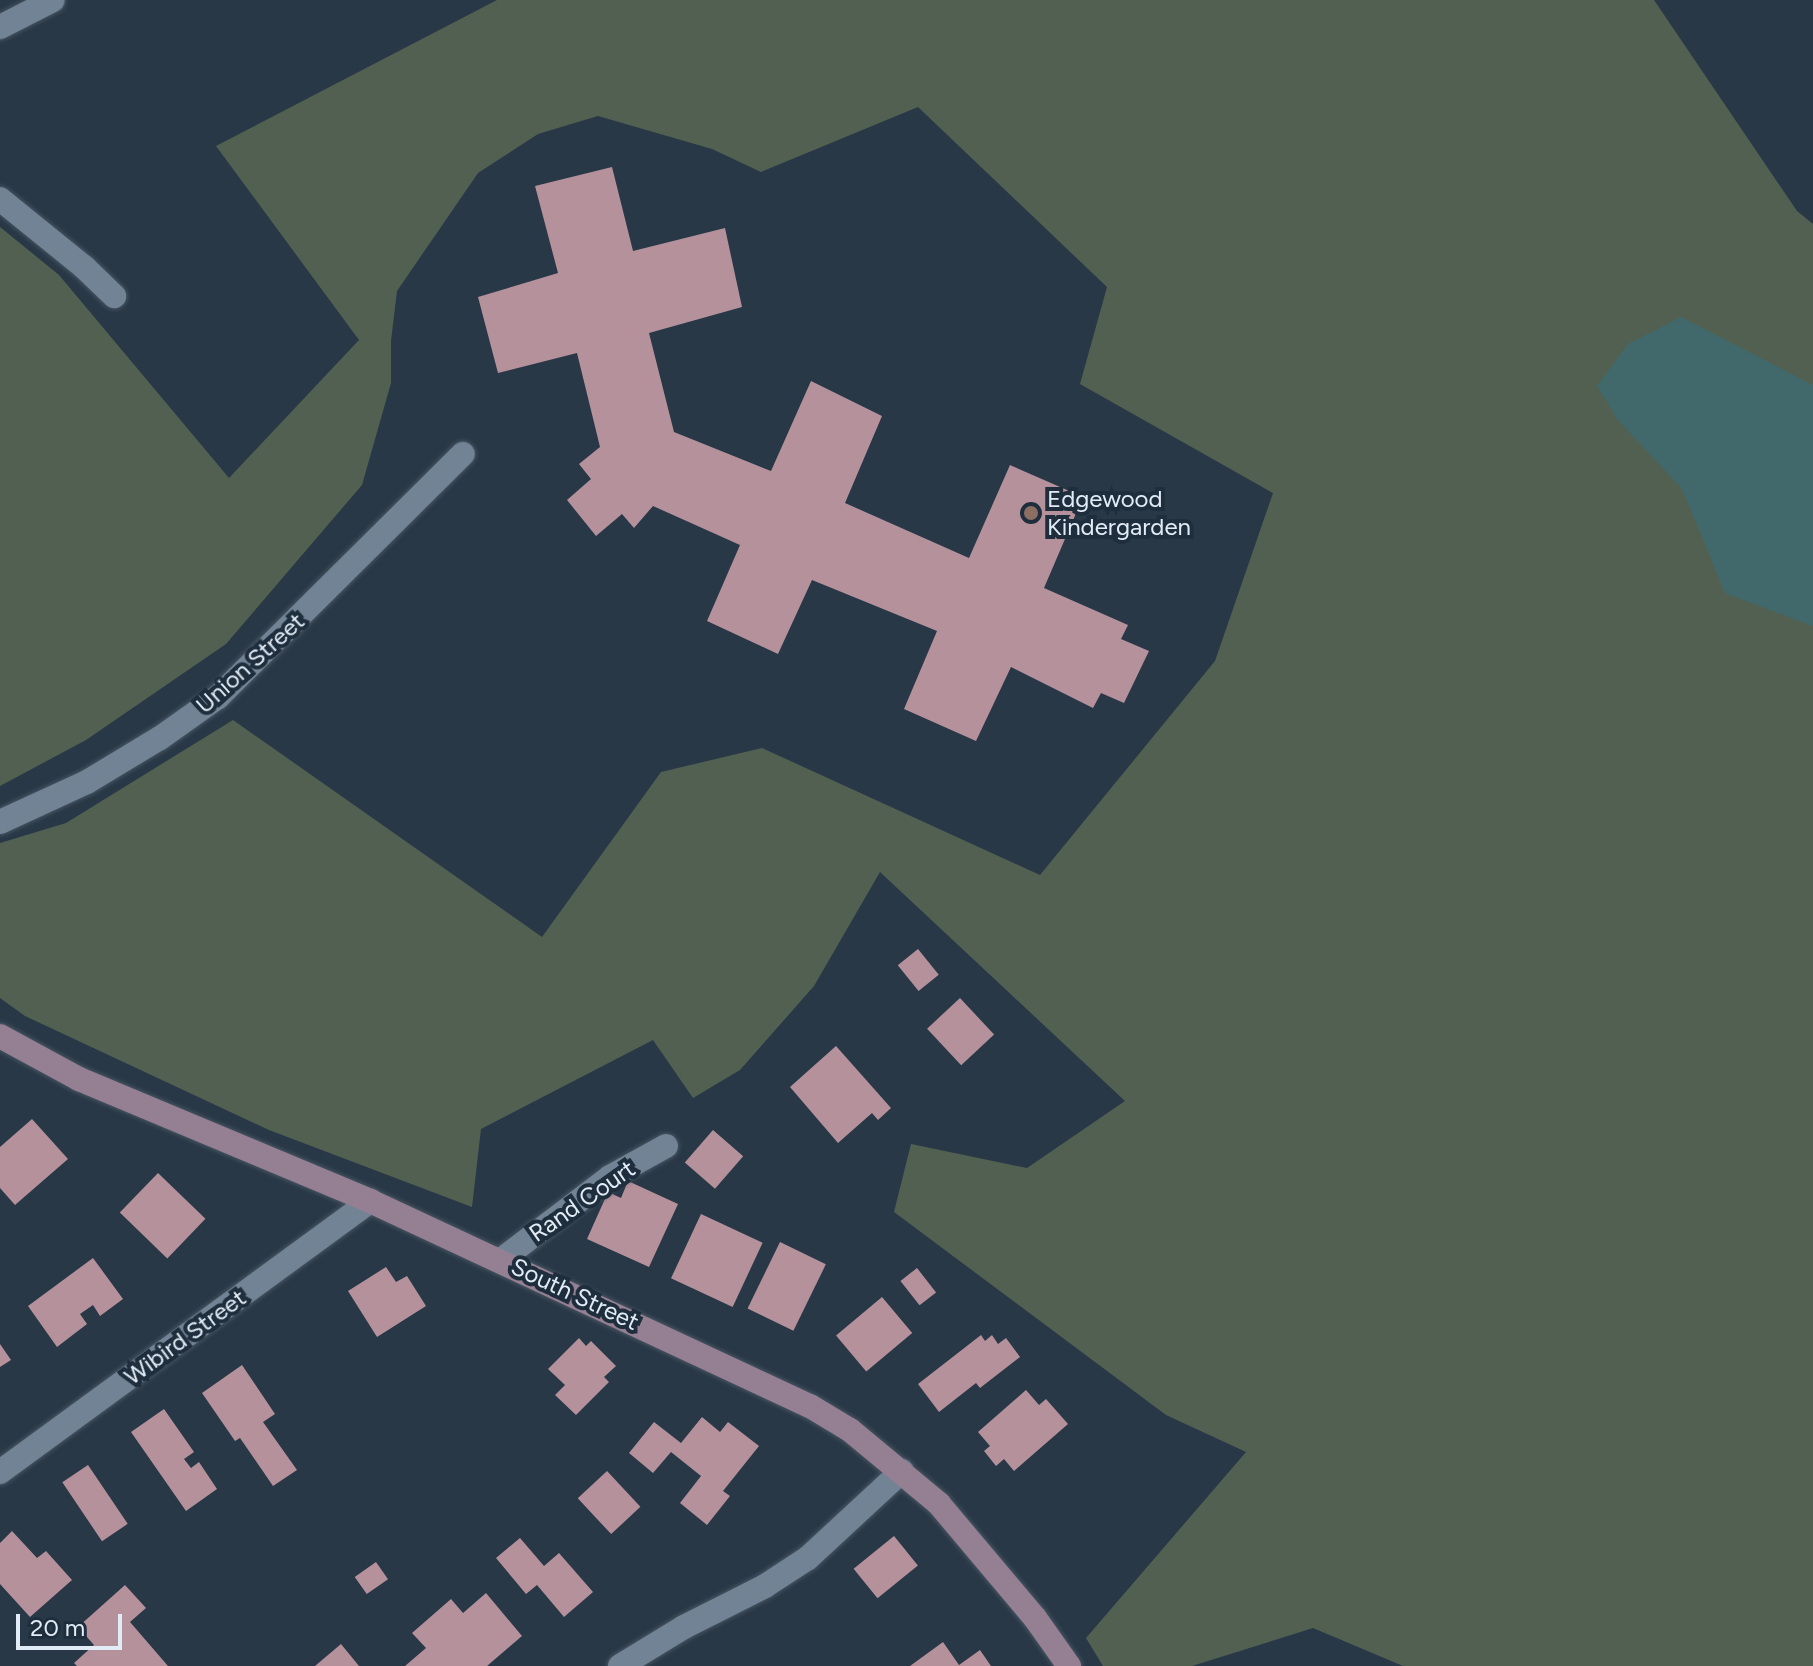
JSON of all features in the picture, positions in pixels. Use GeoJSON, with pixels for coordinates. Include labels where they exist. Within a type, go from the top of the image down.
{"type":"FeatureCollection","features":[{"type":"Feature","properties":{"kind":"street"},"geometry":{"type":"LineString","coordinates":[[0,27],[53,0]]}},
{"type":"Feature","properties":{"kind":"street"},"geometry":{"type":"LineString","coordinates":[[0,199],[84,267],[114,296]]}},
{"type":"Feature","properties":{"kind":"street","name":"Union Street"},"geometry":{"type":"LineString","coordinates":[[0,822],[87,782],[218,697],[463,454]]}},
{"type":"Feature","properties":{"kind":"street","name":"South Street"},"geometry":{"type":"LineString","coordinates":[[0,1036],[79,1079],[370,1201],[501,1260],[797,1399],[850,1430],[902,1471],[974,1542],[1069,1666]]}},
{"type":"Feature","properties":{"kind":"street","name":"Rand Court"},"geometry":{"type":"LineString","coordinates":[[501,1260],[610,1177],[666,1146]]}},
{"type":"Feature","properties":{"kind":"street","name":"Wibird Street"},"geometry":{"type":"LineString","coordinates":[[0,1472],[370,1201]]}},
{"type":"Feature","properties":{"kind":"street"},"geometry":{"type":"LineString","coordinates":[[620,1666],[684,1627],[765,1586],[808,1558],[902,1471]]}},
{"type":"Feature","properties":{"kind":"shaded area"},"geometry":{"type":"Polygon","coordinates":[[[497,0],[1654,0],[1797,211],[1813,224],[1813,1666],[1403,1666],[1313,1628],[1192,1666],[1103,1666],[1086,1638],[1246,1452],[1166,1415],[894,1212],[911,1144],[1027,1168],[1125,1101],[880,872],[814,986],[740,1070],[693,1098],[653,1040],[481,1129],[472,1207],[269,1130],[25,1016],[0,998],[0,843],[66,823],[233,720],[542,937],[661,772],[762,748],[1040,875],[1215,661],[1273,493],[1080,384],[1107,287],[918,107],[761,172],[712,149],[598,116],[538,134],[478,173],[397,291],[391,341],[391,383],[362,485],[226,644],[86,740],[0,786],[0,227],[59,275],[229,478],[359,340],[216,146],[497,0]]]}},
{"type":"Feature","properties":{"kind":"shaded area"},"geometry":{"type":"Polygon","coordinates":[[[1681,317],[1813,385],[1813,626],[1725,593],[1682,489],[1618,420],[1597,386],[1628,344],[1681,317]]]}},
{"type":"Feature","properties":{"kind":"building"},"geometry":{"type":"Polygon","coordinates":[[[612,167],[633,251],[725,228],[742,307],[649,333],[674,432],[771,471],[811,381],[882,416],[845,503],[969,558],[1010,465],[1083,497],[1044,588],[1128,625],[1121,639],[1149,651],[1124,703],[1101,693],[1093,708],[1011,667],[976,741],[904,709],[937,631],[812,580],[778,654],[707,621],[740,545],[653,506],[634,528],[622,514],[596,536],[567,500],[591,479],[579,464],[600,447],[577,353],[498,373],[478,297],[558,273],[535,186],[612,167]]]}},
{"type":"Feature","properties":{"kind":"building"},"geometry":{"type":"Polygon","coordinates":[[[918,949],[939,975],[919,991],[898,965],[918,949]]]}},
{"type":"Feature","properties":{"kind":"building"},"geometry":{"type":"Polygon","coordinates":[[[960,998],[994,1035],[961,1065],[927,1029],[960,998]]]}},
{"type":"Feature","properties":{"kind":"building"},"geometry":{"type":"Polygon","coordinates":[[[836,1046],[891,1108],[878,1120],[872,1113],[838,1143],[790,1087],[836,1046]]]}},
{"type":"Feature","properties":{"kind":"building"},"geometry":{"type":"Polygon","coordinates":[[[32,1119],[68,1159],[15,1205],[0,1188],[0,1147],[32,1119]]]}},
{"type":"Feature","properties":{"kind":"building"},"geometry":{"type":"Polygon","coordinates":[[[713,1130],[743,1156],[715,1189],[685,1162],[713,1130]]]}},
{"type":"Feature","properties":{"kind":"building"},"geometry":{"type":"Polygon","coordinates":[[[158,1173],[205,1219],[167,1258],[120,1213],[158,1173]]]}},
{"type":"Feature","properties":{"kind":"building"},"geometry":{"type":"Polygon","coordinates":[[[628,1181],[678,1204],[649,1267],[587,1239],[608,1192],[621,1198],[628,1181]]]}},
{"type":"Feature","properties":{"kind":"building"},"geometry":{"type":"Polygon","coordinates":[[[701,1214],[763,1243],[733,1307],[671,1278],[701,1214]]]}},
{"type":"Feature","properties":{"kind":"building"},"geometry":{"type":"Polygon","coordinates":[[[780,1242],[826,1264],[793,1331],[748,1309],[780,1242]]]}},
{"type":"Feature","properties":{"kind":"building"},"geometry":{"type":"Polygon","coordinates":[[[93,1258],[123,1299],[100,1316],[93,1305],[80,1314],[87,1324],[57,1347],[28,1306],[93,1258]]]}},
{"type":"Feature","properties":{"kind":"building"},"geometry":{"type":"Polygon","coordinates":[[[386,1267],[396,1282],[407,1276],[426,1306],[377,1337],[348,1291],[386,1267]]]}},
{"type":"Feature","properties":{"kind":"building"},"geometry":{"type":"Polygon","coordinates":[[[917,1268],[936,1292],[920,1305],[900,1281],[917,1268]]]}},
{"type":"Feature","properties":{"kind":"building"},"geometry":{"type":"Polygon","coordinates":[[[882,1297],[912,1333],[866,1372],[836,1336],[882,1297]]]}},
{"type":"Feature","properties":{"kind":"building"},"geometry":{"type":"Polygon","coordinates":[[[981,1335],[985,1341],[992,1335],[998,1344],[1006,1338],[1020,1357],[980,1388],[976,1383],[939,1412],[918,1384],[981,1335]]]}},
{"type":"Feature","properties":{"kind":"building"},"geometry":{"type":"Polygon","coordinates":[[[579,1338],[586,1346],[591,1341],[616,1366],[604,1377],[609,1382],[576,1415],[555,1395],[565,1385],[548,1369],[579,1338]]]}},
{"type":"Feature","properties":{"kind":"building"},"geometry":{"type":"Polygon","coordinates":[[[0,1344],[11,1360],[0,1367],[0,1344]]]}},
{"type":"Feature","properties":{"kind":"building"},"geometry":{"type":"Polygon","coordinates":[[[242,1365],[275,1414],[263,1422],[297,1470],[273,1486],[240,1438],[235,1441],[202,1393],[242,1365]]]}},
{"type":"Feature","properties":{"kind":"building"},"geometry":{"type":"Polygon","coordinates":[[[1026,1390],[1039,1405],[1046,1399],[1068,1424],[1014,1471],[1004,1459],[996,1466],[984,1451],[990,1446],[978,1432],[1026,1390]]]}},
{"type":"Feature","properties":{"kind":"building"},"geometry":{"type":"Polygon","coordinates":[[[164,1409],[194,1452],[184,1459],[191,1468],[199,1462],[217,1489],[186,1511],[131,1432],[164,1409]]]}},
{"type":"Feature","properties":{"kind":"building"},"geometry":{"type":"Polygon","coordinates":[[[702,1417],[720,1432],[728,1422],[759,1446],[723,1491],[730,1496],[707,1525],[680,1503],[701,1476],[671,1452],[653,1473],[629,1453],[654,1422],[681,1443],[702,1417]]]}},
{"type":"Feature","properties":{"kind":"building"},"geometry":{"type":"Polygon","coordinates":[[[88,1465],[128,1524],[102,1541],[62,1482],[88,1465]]]}},
{"type":"Feature","properties":{"kind":"building"},"geometry":{"type":"Polygon","coordinates":[[[607,1471],[640,1507],[611,1534],[578,1498],[607,1471]]]}},
{"type":"Feature","properties":{"kind":"building"},"geometry":{"type":"Polygon","coordinates":[[[12,1531],[37,1558],[46,1551],[72,1580],[30,1617],[0,1584],[0,1543],[12,1531]]]}},
{"type":"Feature","properties":{"kind":"building"},"geometry":{"type":"Polygon","coordinates":[[[894,1536],[918,1566],[878,1598],[854,1569],[894,1536]]]}},
{"type":"Feature","properties":{"kind":"building"},"geometry":{"type":"Polygon","coordinates":[[[520,1538],[544,1566],[559,1553],[593,1592],[564,1617],[537,1585],[526,1594],[496,1558],[520,1538]]]}},
{"type":"Feature","properties":{"kind":"building"},"geometry":{"type":"Polygon","coordinates":[[[376,1562],[388,1579],[367,1594],[355,1577],[376,1562]]]}},
{"type":"Feature","properties":{"kind":"building"},"geometry":{"type":"Polygon","coordinates":[[[125,1585],[146,1608],[130,1622],[168,1666],[77,1666],[74,1663],[94,1645],[78,1627],[125,1585]]]}},
{"type":"Feature","properties":{"kind":"building"},"geometry":{"type":"Polygon","coordinates":[[[486,1593],[522,1636],[487,1666],[405,1666],[426,1648],[412,1633],[451,1599],[463,1613],[486,1593]]]}},
{"type":"Feature","properties":{"kind":"building"},"geometry":{"type":"Polygon","coordinates":[[[943,1642],[959,1665],[980,1650],[991,1666],[910,1666],[943,1642]]]}},
{"type":"Feature","properties":{"kind":"building"},"geometry":{"type":"Polygon","coordinates":[[[341,1644],[359,1666],[315,1666],[341,1644]]]}},
{"type":"Feature","properties":{"kind":"place","name":"Edgewood Kindergarden"},"geometry":{"type":"Point","coordinates":[1031,513]}}]}
